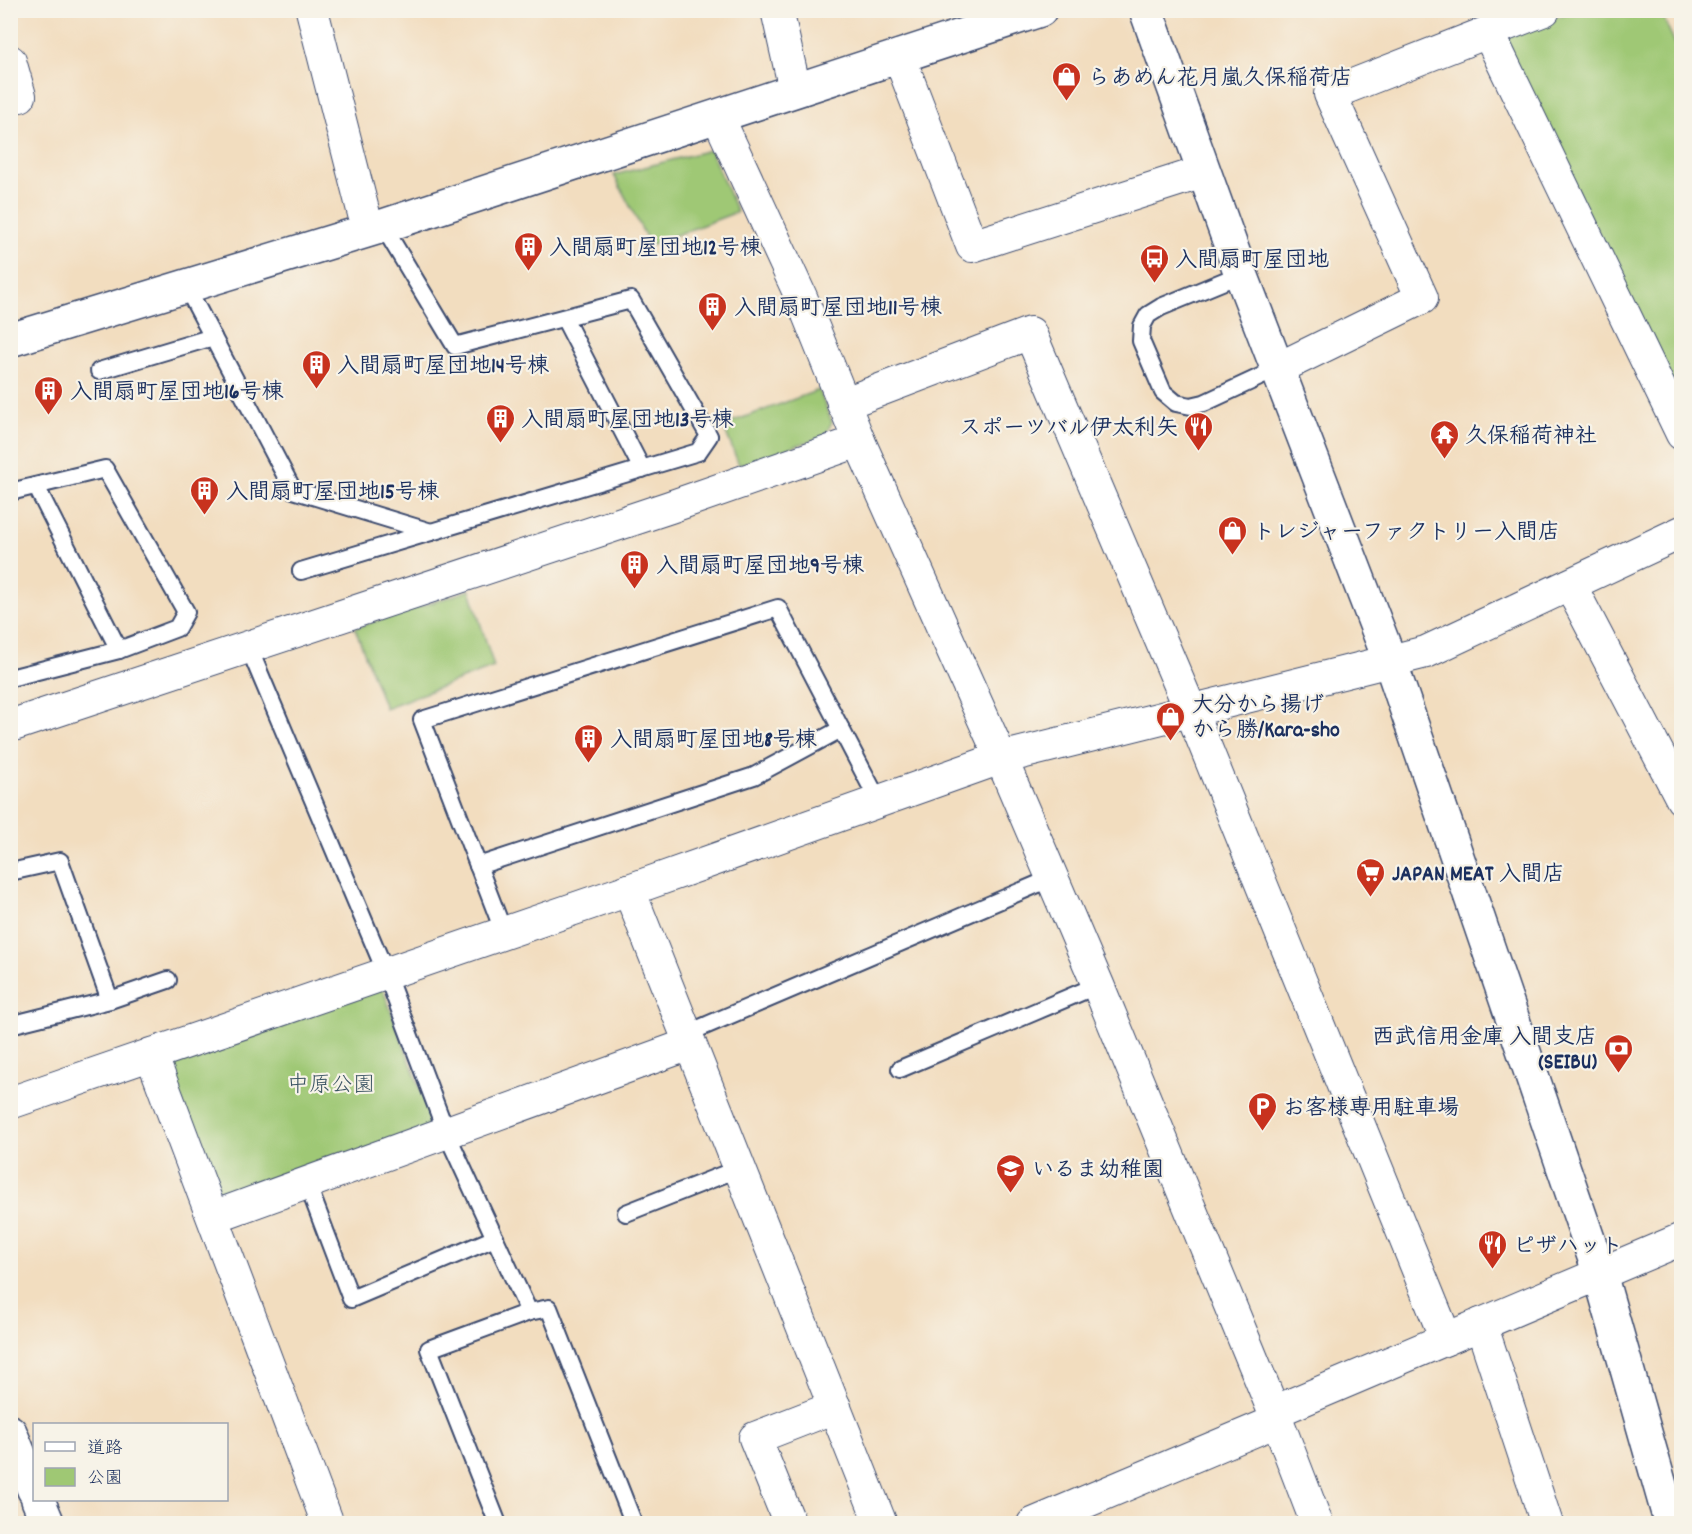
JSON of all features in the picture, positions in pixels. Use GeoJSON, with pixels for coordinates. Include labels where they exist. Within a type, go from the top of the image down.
{"type":"FeatureCollection","features":[{"type":"Feature","properties":{"kind":"street"},"geometry":{"type":"LineString","coordinates":[[312,10],[375,228]]}},
{"type":"Feature","properties":{"kind":"street"},"geometry":{"type":"LineString","coordinates":[[777,10],[795,90]]}},
{"type":"Feature","properties":{"kind":"street"},"geometry":{"type":"LineString","coordinates":[[10,340],[375,228],[1040,10]]}},
{"type":"Feature","properties":{"kind":"street"},"geometry":{"type":"LineString","coordinates":[[1146,10],[1241,274],[1390,661],[1600,1274],[1671,1524]]}},
{"type":"Feature","properties":{"kind":"street"},"geometry":{"type":"LineString","coordinates":[[1277,369],[1422,298],[1330,94],[1544,10]]}},
{"type":"Feature","properties":{"kind":"street"},"geometry":{"type":"LineString","coordinates":[[1488,32],[1682,434]]}},
{"type":"Feature","properties":{"kind":"street"},"geometry":{"type":"LineString","coordinates":[[899,56],[972,246],[1203,172]]}},
{"type":"Feature","properties":{"kind":"street"},"geometry":{"type":"LineString","coordinates":[[10,61],[20,96]]}},
{"type":"Feature","properties":{"kind":"street"},"geometry":{"type":"LineString","coordinates":[[718,117],[801,297],[843,404],[1001,758],[1098,985],[1276,1416],[1317,1524]]}},
{"type":"Feature","properties":{"kind":"street"},"geometry":{"type":"LineString","coordinates":[[843,404],[1030,333],[1191,711],[1446,1339]]}},
{"type":"Feature","properties":{"kind":"street"},"geometry":{"type":"LineString","coordinates":[[10,726],[670,507],[859,441]]}},
{"type":"Feature","properties":{"kind":"street"},"geometry":{"type":"LineString","coordinates":[[10,1103],[628,890],[1001,758],[1426,652],[1682,532]]}},
{"type":"Feature","properties":{"kind":"street"},"geometry":{"type":"LineString","coordinates":[[1570,585],[1682,799]]}},
{"type":"Feature","properties":{"kind":"street"},"geometry":{"type":"LineString","coordinates":[[628,890],[881,1524]]}},
{"type":"Feature","properties":{"kind":"street"},"geometry":{"type":"LineString","coordinates":[[213,1217],[446,1132],[688,1039]]}},
{"type":"Feature","properties":{"kind":"street"},"geometry":{"type":"LineString","coordinates":[[151,1054],[328,1524]]}},
{"type":"Feature","properties":{"kind":"street"},"geometry":{"type":"LineString","coordinates":[[1051,1520],[1446,1339],[1682,1239]]}},
{"type":"Feature","properties":{"kind":"street"},"geometry":{"type":"LineString","coordinates":[[1481,1324],[1546,1524]]}},
{"type":"Feature","properties":{"kind":"street"},"geometry":{"type":"LineString","coordinates":[[790,1524],[755,1438],[835,1407]]}},
{"type":"Feature","properties":{"kind":"street"},"geometry":{"type":"LineString","coordinates":[[10,1432],[33,1488]]}},
{"type":"Feature","properties":{"kind":"street"},"geometry":{"type":"LineString","coordinates":[[38,1501],[48,1524]]}},
{"type":"Feature","properties":{"kind":"lane"},"geometry":{"type":"LineString","coordinates":[[301,571],[698,452],[709,436],[631,300],[455,346],[375,228]]}},
{"type":"Feature","properties":{"kind":"lane"},"geometry":{"type":"LineString","coordinates":[[1241,274],[1161,307],[1148,315],[1142,326],[1141,341],[1163,392],[1176,403],[1184,405],[1204,403],[1277,369]]}},
{"type":"Feature","properties":{"kind":"lane"},"geometry":{"type":"LineString","coordinates":[[186,286],[293,490],[431,532]]}},
{"type":"Feature","properties":{"kind":"lane"},"geometry":{"type":"LineString","coordinates":[[564,318],[642,469]]}},
{"type":"Feature","properties":{"kind":"lane"},"geometry":{"type":"LineString","coordinates":[[99,370],[213,337]]}},
{"type":"Feature","properties":{"kind":"lane"},"geometry":{"type":"LineString","coordinates":[[10,492],[105,469],[186,612],[177,628],[119,650],[10,678]]}},
{"type":"Feature","properties":{"kind":"lane"},"geometry":{"type":"LineString","coordinates":[[36,486],[119,650]]}},
{"type":"Feature","properties":{"kind":"lane"},"geometry":{"type":"LineString","coordinates":[[504,933],[422,720],[778,608],[879,802]]}},
{"type":"Feature","properties":{"kind":"lane"},"geometry":{"type":"LineString","coordinates":[[249,648],[386,973],[446,1132],[529,1311]]}},
{"type":"Feature","properties":{"kind":"lane"},"geometry":{"type":"LineString","coordinates":[[478,866],[754,776],[841,729]]}},
{"type":"Feature","properties":{"kind":"lane"},"geometry":{"type":"LineString","coordinates":[[10,872],[60,861],[110,1000]]}},
{"type":"Feature","properties":{"kind":"lane"},"geometry":{"type":"LineString","coordinates":[[688,1039],[1052,878]]}},
{"type":"Feature","properties":{"kind":"lane"},"geometry":{"type":"LineString","coordinates":[[10,1025],[110,1000],[168,980]]}},
{"type":"Feature","properties":{"kind":"lane"},"geometry":{"type":"LineString","coordinates":[[900,1069],[1098,985]]}},
{"type":"Feature","properties":{"kind":"lane"},"geometry":{"type":"LineString","coordinates":[[626,1213],[740,1168]]}},
{"type":"Feature","properties":{"kind":"lane"},"geometry":{"type":"LineString","coordinates":[[307,1183],[351,1299],[495,1238]]}},
{"type":"Feature","properties":{"kind":"lane"},"geometry":{"type":"LineString","coordinates":[[498,1524],[429,1350],[529,1311],[549,1308],[634,1524]]}},
{"type":"Feature","properties":{"kind":"green space"},"geometry":{"type":"Polygon","coordinates":[[[1573,11],[1660,11],[1681,56],[1681,406],[1502,37],[1573,11]]]}},
{"type":"Feature","properties":{"kind":"green space"},"geometry":{"type":"Polygon","coordinates":[[[710,150],[737,212],[650,245],[614,175],[710,150]]]}},
{"type":"Feature","properties":{"kind":"green space"},"geometry":{"type":"Polygon","coordinates":[[[819,390],[832,422],[825,436],[739,465],[723,425],[819,390]]]}},
{"type":"Feature","properties":{"kind":"green space"},"geometry":{"type":"Polygon","coordinates":[[[470,590],[494,667],[385,708],[355,628],[470,590]]]}},
{"type":"Feature","properties":{"kind":"green space","name":"中原公園"},"geometry":{"type":"Polygon","coordinates":[[[381,984],[435,1128],[222,1200],[165,1061],[381,984]]]}},
{"type":"Feature","properties":{"kind":"place","name":"らあめん花月嵐久保稲荷店"},"geometry":{"type":"Point","coordinates":[1067,102]}},
{"type":"Feature","properties":{"kind":"place","name":"入間扇町屋団地12号棟"},"geometry":{"type":"Point","coordinates":[528,272]}},
{"type":"Feature","properties":{"kind":"place","name":"入間扇町屋団地"},"geometry":{"type":"Point","coordinates":[1154,284]}},
{"type":"Feature","properties":{"kind":"place","name":"入間扇町屋団地11号棟"},"geometry":{"type":"Point","coordinates":[713,332]}},
{"type":"Feature","properties":{"kind":"place","name":"入間扇町屋団地14号棟"},"geometry":{"type":"Point","coordinates":[316,390]}},
{"type":"Feature","properties":{"kind":"place","name":"入間扇町屋団地16号棟"},"geometry":{"type":"Point","coordinates":[49,416]}},
{"type":"Feature","properties":{"kind":"place","name":"入間扇町屋団地13号棟"},"geometry":{"type":"Point","coordinates":[500,444]}},
{"type":"Feature","properties":{"kind":"place","name":"スポーツバル伊太利矢"},"geometry":{"type":"Point","coordinates":[1199,452]}},
{"type":"Feature","properties":{"kind":"place","name":"久保稲荷神社"},"geometry":{"type":"Point","coordinates":[1444,460]}},
{"type":"Feature","properties":{"kind":"place","name":"入間扇町屋団地15号棟"},"geometry":{"type":"Point","coordinates":[205,516]}},
{"type":"Feature","properties":{"kind":"place","name":"トレジャーファクトリー入間店"},"geometry":{"type":"Point","coordinates":[1232,556]}},
{"type":"Feature","properties":{"kind":"place","name":"入間扇町屋団地9号棟"},"geometry":{"type":"Point","coordinates":[635,590]}},
{"type":"Feature","properties":{"kind":"place","name":"大分から揚げ から勝/Kara-sho"},"geometry":{"type":"Point","coordinates":[1171,742]}},
{"type":"Feature","properties":{"kind":"place","name":"入間扇町屋団地8号棟"},"geometry":{"type":"Point","coordinates":[589,764]}},
{"type":"Feature","properties":{"kind":"place","name":"JAPAN MEAT 入間店"},"geometry":{"type":"Point","coordinates":[1371,898]}},
{"type":"Feature","properties":{"kind":"place","name":"西武信用金庫 入間支店 (SEIBU)"},"geometry":{"type":"Point","coordinates":[1618,1074]}},
{"type":"Feature","properties":{"kind":"place","name":"お客様専用駐車場"},"geometry":{"type":"Point","coordinates":[1262,1132]}},
{"type":"Feature","properties":{"kind":"place","name":"いるま幼稚園"},"geometry":{"type":"Point","coordinates":[1011,1194]}},
{"type":"Feature","properties":{"kind":"place","name":"ピザハット"},"geometry":{"type":"Point","coordinates":[1492,1270]}}]}
